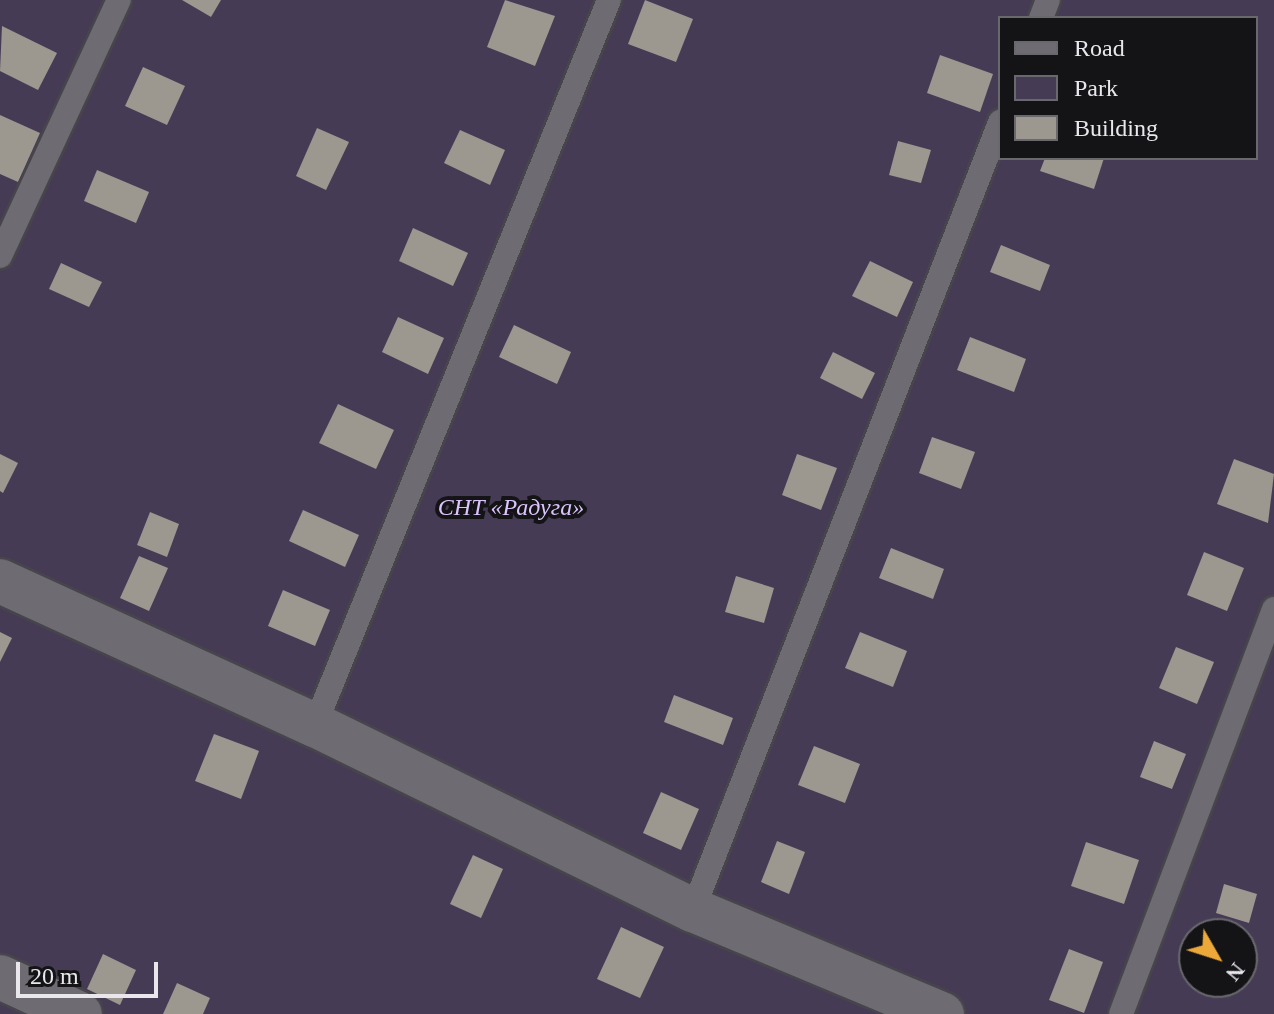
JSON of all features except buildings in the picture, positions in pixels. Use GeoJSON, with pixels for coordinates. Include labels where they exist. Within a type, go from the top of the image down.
{"type":"FeatureCollection","features":[{"type":"Feature","properties":{"kind":"street"},"geometry":{"type":"LineString","coordinates":[[0,581],[315,725],[693,910],[942,1014]]}},
{"type":"Feature","properties":{"kind":"street"},"geometry":{"type":"LineString","coordinates":[[0,977],[80,1014]]}},
{"type":"Feature","properties":{"kind":"lane"},"geometry":{"type":"LineString","coordinates":[[0,256],[119,0]]}},
{"type":"Feature","properties":{"kind":"lane"},"geometry":{"type":"LineString","coordinates":[[315,725],[609,0]]}},
{"type":"Feature","properties":{"kind":"lane"},"geometry":{"type":"LineString","coordinates":[[693,910],[998,127]]}},
{"type":"Feature","properties":{"kind":"lane"},"geometry":{"type":"LineString","coordinates":[[1121,1014],[1274,609]]}},
{"type":"Feature","properties":{"kind":"green space","name":"СНТ «Радуга»"},"geometry":{"type":"Polygon","coordinates":[[[0,0],[1274,0],[1274,1014],[0,1014],[0,0]]]}}]}
